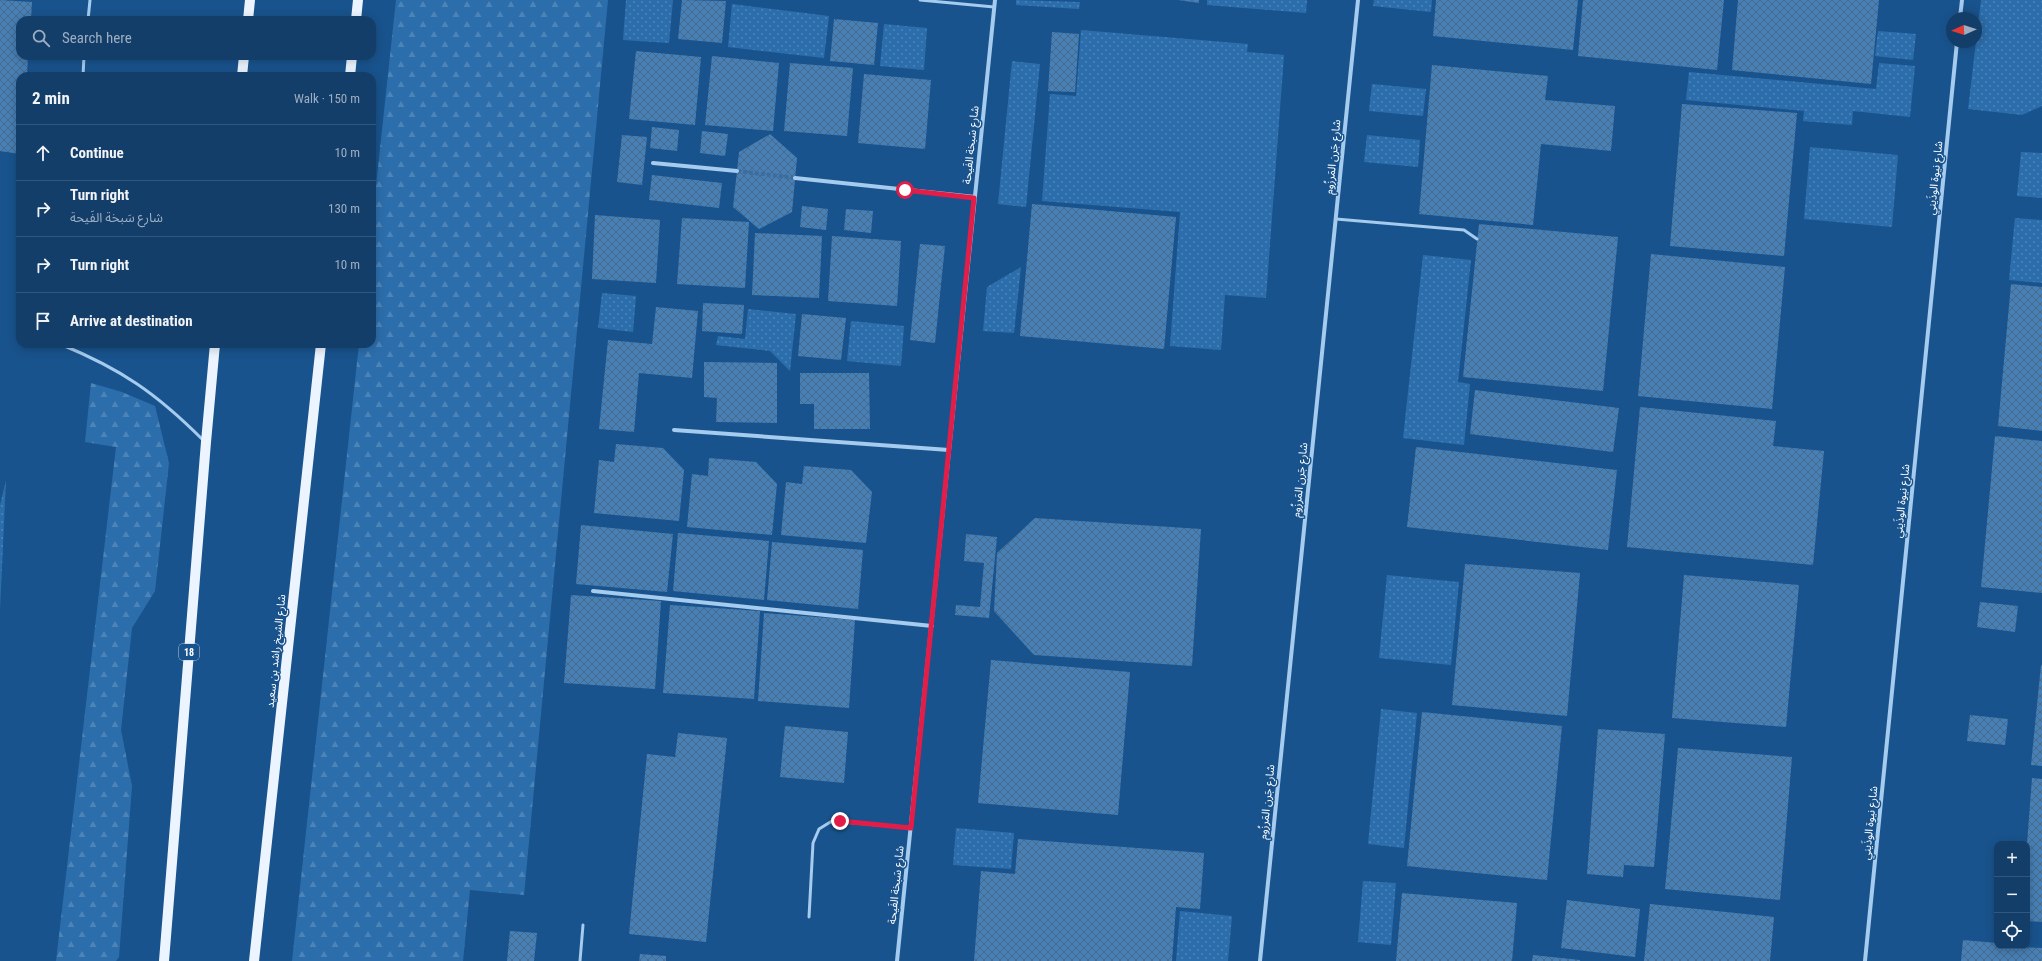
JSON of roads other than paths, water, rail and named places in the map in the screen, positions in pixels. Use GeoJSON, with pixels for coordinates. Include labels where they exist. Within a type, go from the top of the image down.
{"type":"FeatureCollection","features":[{"type":"Feature","properties":{"kind":"main road"},"geometry":{"type":"LineString","coordinates":[[248,16],[250,0]]}},
{"type":"Feature","properties":{"kind":"main road"},"geometry":{"type":"LineString","coordinates":[[356,16],[358,0]]}},
{"type":"Feature","properties":{"kind":"main road"},"geometry":{"type":"LineString","coordinates":[[242,72],[244,60]]}},
{"type":"Feature","properties":{"kind":"main road"},"geometry":{"type":"LineString","coordinates":[[350,72],[352,60]]}},
{"type":"Feature","properties":{"kind":"main road","name":"18"},"geometry":{"type":"LineString","coordinates":[[164,961],[206,442],[216,348]]}},
{"type":"Feature","properties":{"kind":"main road","name":"شارع الشيخ راشد بن سعيد"},"geometry":{"type":"LineString","coordinates":[[254,961],[321,348]]}},
{"type":"Feature","properties":{"kind":"street","name":"شارع سَبخة الفَيحة"},"geometry":{"type":"LineString","coordinates":[[897,961],[995,0]]}},
{"type":"Feature","properties":{"kind":"street","name":"شارع جَرن المَرزُوم"},"geometry":{"type":"LineString","coordinates":[[1260,961],[1358,0]]}},
{"type":"Feature","properties":{"kind":"street"},"geometry":{"type":"LineString","coordinates":[[1961,12],[1962,0]]}},
{"type":"Feature","properties":{"kind":"street","name":"شارع نيوة الوذَيني"},"geometry":{"type":"LineString","coordinates":[[1865,961],[1956,48]]}},
{"type":"Feature","properties":{"kind":"street"},"geometry":{"type":"LineString","coordinates":[[653,163],[737,171]]}},
{"type":"Feature","properties":{"kind":"street"},"geometry":{"type":"LineString","coordinates":[[795,178],[974,198]]}},
{"type":"Feature","properties":{"kind":"street"},"geometry":{"type":"LineString","coordinates":[[674,430],[949,450]]}},
{"type":"Feature","properties":{"kind":"street"},"geometry":{"type":"LineString","coordinates":[[592,591],[932,626]]}},
{"type":"Feature","properties":{"kind":"lane"},"geometry":{"type":"LineString","coordinates":[[88,16],[90,0]]}},
{"type":"Feature","properties":{"kind":"lane"},"geometry":{"type":"LineString","coordinates":[[920,0],[994,7]]}},
{"type":"Feature","properties":{"kind":"lane"},"geometry":{"type":"LineString","coordinates":[[83,72],[84,60]]}},
{"type":"Feature","properties":{"kind":"lane"},"geometry":{"type":"LineString","coordinates":[[1336,219],[1464,230],[1477,239]]}},
{"type":"Feature","properties":{"kind":"lane"},"geometry":{"type":"LineString","coordinates":[[70,348],[98,360],[138,382],[174,410],[206,442]]}},
{"type":"Feature","properties":{"kind":"lane"},"geometry":{"type":"LineString","coordinates":[[808,917],[813,844],[819,829],[832,821],[911,828]]}},
{"type":"Feature","properties":{"kind":"lane"},"geometry":{"type":"LineString","coordinates":[[580,961],[583,925]]}},
{"type":"Feature","properties":{"kind":"tunnel"},"geometry":{"type":"LineString","coordinates":[[737,171],[795,178]]}}]}
